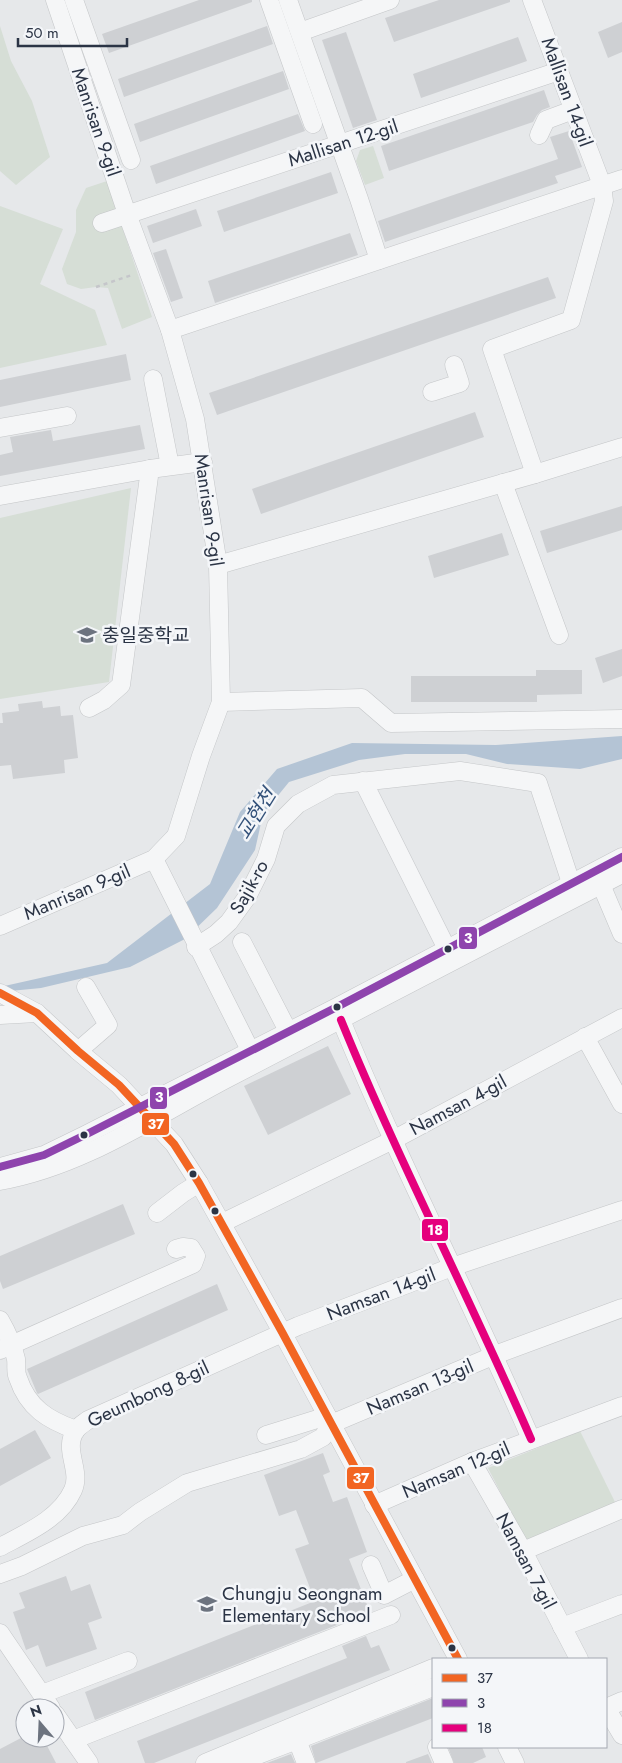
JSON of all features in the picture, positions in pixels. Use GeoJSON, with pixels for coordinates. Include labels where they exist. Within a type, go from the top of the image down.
{"type":"FeatureCollection","features":[{"type":"Feature","properties":{"kind":"street","name":"Manrisan 9-gil"},"geometry":{"type":"LineString","coordinates":[[0,926],[154,860],[176,836],[201,756],[221,702],[218,565],[195,419],[170,330],[127,214],[55,0]]}},
{"type":"Feature","properties":{"kind":"street"},"geometry":{"type":"LineString","coordinates":[[74,0],[131,160]]}},
{"type":"Feature","properties":{"kind":"street"},"geometry":{"type":"LineString","coordinates":[[269,0],[313,124]]}},
{"type":"Feature","properties":{"kind":"street"},"geometry":{"type":"LineString","coordinates":[[288,0],[340,144],[379,260]]}},
{"type":"Feature","properties":{"kind":"street"},"geometry":{"type":"LineString","coordinates":[[300,32],[390,0]]}},
{"type":"Feature","properties":{"kind":"street","name":"Mallisan 14-gil"},"geometry":{"type":"LineString","coordinates":[[532,0],[602,185]]}},
{"type":"Feature","properties":{"kind":"street"},"geometry":{"type":"LineString","coordinates":[[67,34],[85,30]]}},
{"type":"Feature","properties":{"kind":"street","name":"Mallisan 12-gil"},"geometry":{"type":"LineString","coordinates":[[102,223],[558,71]]}},
{"type":"Feature","properties":{"kind":"street"},"geometry":{"type":"LineString","coordinates":[[539,135],[546,120],[573,110]]}},
{"type":"Feature","properties":{"kind":"street"},"geometry":{"type":"LineString","coordinates":[[170,330],[622,179]]}},
{"type":"Feature","properties":{"kind":"street"},"geometry":{"type":"LineString","coordinates":[[535,474],[492,349],[571,320],[604,201],[602,185]]}},
{"type":"Feature","properties":{"kind":"street"},"geometry":{"type":"LineString","coordinates":[[432,392],[460,383],[454,365]]}},
{"type":"Feature","properties":{"kind":"street"},"geometry":{"type":"LineString","coordinates":[[153,379],[170,466]]}},
{"type":"Feature","properties":{"kind":"street"},"geometry":{"type":"LineString","coordinates":[[0,428],[67,416]]}},
{"type":"Feature","properties":{"kind":"street"},"geometry":{"type":"LineString","coordinates":[[218,565],[535,474],[622,447]]}},
{"type":"Feature","properties":{"kind":"street"},"geometry":{"type":"LineString","coordinates":[[0,496],[150,469],[202,462]]}},
{"type":"Feature","properties":{"kind":"street"},"geometry":{"type":"LineString","coordinates":[[89,708],[104,700],[121,685],[150,469]]}},
{"type":"Feature","properties":{"kind":"street"},"geometry":{"type":"LineString","coordinates":[[503,483],[559,635]]}},
{"type":"Feature","properties":{"kind":"street"},"geometry":{"type":"LineString","coordinates":[[221,702],[362,698],[391,723],[622,718]]}},
{"type":"Feature","properties":{"kind":"street","name":"Sajik-ro"},"geometry":{"type":"LineString","coordinates":[[196,947],[216,934],[247,897],[266,859],[276,826],[298,804],[333,785],[460,771],[538,783],[571,883]]}},
{"type":"Feature","properties":{"kind":"street"},"geometry":{"type":"LineString","coordinates":[[363,781],[447,949]]}},
{"type":"Feature","properties":{"kind":"street"},"geometry":{"type":"LineString","coordinates":[[0,1181],[27,1176],[74,1160],[152,1120],[340,1020],[598,878],[622,857]]}},
{"type":"Feature","properties":{"kind":"street"},"geometry":{"type":"LineString","coordinates":[[154,860],[196,947],[250,1050]]}},
{"type":"Feature","properties":{"kind":"street"},"geometry":{"type":"LineString","coordinates":[[0,1167],[44,1154],[139,1108],[571,883],[622,874]]}},
{"type":"Feature","properties":{"kind":"street"},"geometry":{"type":"LineString","coordinates":[[598,878],[622,934]]}},
{"type":"Feature","properties":{"kind":"street"},"geometry":{"type":"LineString","coordinates":[[242,942],[288,1031]]}},
{"type":"Feature","properties":{"kind":"street"},"geometry":{"type":"LineString","coordinates":[[78,1051],[108,1025],[86,987]]}},
{"type":"Feature","properties":{"kind":"street"},"geometry":{"type":"LineString","coordinates":[[0,993],[37,1013],[118,1085],[174,1144],[199,1183],[282,1332],[455,1658]]}},
{"type":"Feature","properties":{"kind":"street"},"geometry":{"type":"LineString","coordinates":[[0,1015],[37,1013]]}},
{"type":"Feature","properties":{"kind":"street","name":"Namsan 4-gil"},"geometry":{"type":"LineString","coordinates":[[222,1224],[393,1140],[622,1018]]}},
{"type":"Feature","properties":{"kind":"street"},"geometry":{"type":"LineString","coordinates":[[340,1020],[393,1140],[495,1355],[531,1439]]}},
{"type":"Feature","properties":{"kind":"street"},"geometry":{"type":"LineString","coordinates":[[585,1037],[622,1104]]}},
{"type":"Feature","properties":{"kind":"street"},"geometry":{"type":"LineString","coordinates":[[157,1213],[182,1193],[199,1183]]}},
{"type":"Feature","properties":{"kind":"street","name":"Namsan 14-gil"},"geometry":{"type":"LineString","coordinates":[[282,1332],[452,1267],[622,1210]]}},
{"type":"Feature","properties":{"kind":"street"},"geometry":{"type":"LineString","coordinates":[[6,1346],[193,1264],[196,1256],[191,1248],[183,1247],[176,1249]]}},
{"type":"Feature","properties":{"kind":"street","name":"Namsan 13-gil"},"geometry":{"type":"LineString","coordinates":[[266,1435],[329,1420],[622,1308]]}},
{"type":"Feature","properties":{"kind":"street"},"geometry":{"type":"LineString","coordinates":[[0,1320],[6,1346],[16,1360],[17,1377],[32,1403],[37,1410],[55,1422],[76,1430]]}},
{"type":"Feature","properties":{"kind":"street","name":"Geumbong 8-gil"},"geometry":{"type":"LineString","coordinates":[[0,1547],[36,1527],[59,1511],[68,1500],[74,1488],[76,1473],[70,1443],[76,1430],[88,1420],[282,1332]]}},
{"type":"Feature","properties":{"kind":"street","name":"Namsan 12-gil"},"geometry":{"type":"LineString","coordinates":[[374,1505],[472,1462],[622,1406]]}},
{"type":"Feature","properties":{"kind":"street"},"geometry":{"type":"LineString","coordinates":[[0,1574],[22,1566],[83,1536],[123,1525],[140,1512],[187,1483],[301,1449],[324,1437],[329,1420]]}},
{"type":"Feature","properties":{"kind":"street","name":"Namsan 7-gil"},"geometry":{"type":"LineString","coordinates":[[472,1462],[578,1658]]}},
{"type":"Feature","properties":{"kind":"street"},"geometry":{"type":"LineString","coordinates":[[522,1551],[622,1509]]}},
{"type":"Feature","properties":{"kind":"street"},"geometry":{"type":"LineString","coordinates":[[371,1565],[384,1595],[415,1579]]}},
{"type":"Feature","properties":{"kind":"street"},"geometry":{"type":"LineString","coordinates":[[562,1627],[622,1604]]}},
{"type":"Feature","properties":{"kind":"street"},"geometry":{"type":"LineString","coordinates":[[73,1740],[391,1615]]}},
{"type":"Feature","properties":{"kind":"street"},"geometry":{"type":"LineString","coordinates":[[0,1633],[45,1698]]}},
{"type":"Feature","properties":{"kind":"street"},"geometry":{"type":"LineString","coordinates":[[53,1698],[128,1661]]}},
{"type":"Feature","properties":{"kind":"street"},"geometry":{"type":"LineString","coordinates":[[205,1763],[432,1668]]}},
{"type":"Feature","properties":{"kind":"street"},"geometry":{"type":"LineString","coordinates":[[237,1763],[432,1686]]}},
{"type":"Feature","properties":{"kind":"street"},"geometry":{"type":"LineString","coordinates":[[607,1708],[622,1701]]}},
{"type":"Feature","properties":{"kind":"street"},"geometry":{"type":"LineString","coordinates":[[607,1710],[622,1735]]}},
{"type":"Feature","properties":{"kind":"street"},"geometry":{"type":"LineString","coordinates":[[65,1728],[89,1763]]}},
{"type":"Feature","properties":{"kind":"street"},"geometry":{"type":"LineString","coordinates":[[297,1740],[306,1763]]}},
{"type":"Feature","properties":{"kind":"street"},"geometry":{"type":"LineString","coordinates":[[437,1748],[444,1763]]}},
{"type":"Feature","properties":{"kind":"street"},"geometry":{"type":"LineString","coordinates":[[508,1748],[515,1763]]}},
{"type":"Feature","properties":{"kind":"path"},"geometry":{"type":"LineString","coordinates":[[96,287],[137,274]]}},
{"type":"Feature","properties":{"kind":"shaded area"},"geometry":{"type":"Polygon","coordinates":[[[0,26],[11,61],[32,101],[50,157],[16,185],[0,171],[0,26]]]}},
{"type":"Feature","properties":{"kind":"shaded area"},"geometry":{"type":"Polygon","coordinates":[[[373,146],[384,178],[365,185],[356,161],[360,150],[373,146]]]}},
{"type":"Feature","properties":{"kind":"shaded area"},"geometry":{"type":"Polygon","coordinates":[[[107,181],[152,317],[122,329],[108,288],[81,289],[67,284],[62,269],[76,232],[76,210],[86,188],[107,181]]]}},
{"type":"Feature","properties":{"kind":"shaded area"},"geometry":{"type":"Polygon","coordinates":[[[0,206],[63,229],[40,284],[95,310],[107,345],[0,368],[0,206]]]}},
{"type":"Feature","properties":{"kind":"shaded area"},"geometry":{"type":"Polygon","coordinates":[[[131,488],[109,682],[0,699],[0,518],[131,488]]]}},
{"type":"Feature","properties":{"kind":"shaded area"},"geometry":{"type":"Polygon","coordinates":[[[580,1431],[616,1504],[526,1542],[488,1468],[580,1431]]]}},
{"type":"Feature","properties":{"kind":"water","name":"교현천"},"geometry":{"type":"Polygon","coordinates":[[[622,736],[622,759],[580,769],[507,764],[466,754],[405,754],[359,760],[289,782],[263,814],[255,850],[217,908],[185,939],[130,967],[41,988],[0,992],[0,987],[107,963],[210,884],[240,812],[277,769],[352,743],[496,745],[622,736]]]}},
{"type":"Feature","properties":{"kind":"building"},"geometry":{"type":"Polygon","coordinates":[[[199,0],[252,0],[252,2],[109,53],[102,34],[199,0]]]}},
{"type":"Feature","properties":{"kind":"building"},"geometry":{"type":"Polygon","coordinates":[[[439,0],[510,0],[510,2],[394,42],[385,18],[439,0]]]}},
{"type":"Feature","properties":{"kind":"building"},"geometry":{"type":"Polygon","coordinates":[[[622,22],[622,52],[608,58],[598,32],[622,22]]]}},
{"type":"Feature","properties":{"kind":"building"},"geometry":{"type":"Polygon","coordinates":[[[267,26],[273,44],[124,97],[118,79],[267,26]]]}},
{"type":"Feature","properties":{"kind":"building"},"geometry":{"type":"Polygon","coordinates":[[[346,32],[377,120],[353,128],[322,40],[346,32]]]}},
{"type":"Feature","properties":{"kind":"building"},"geometry":{"type":"Polygon","coordinates":[[[518,37],[527,61],[421,98],[413,74],[518,37]]]}},
{"type":"Feature","properties":{"kind":"building"},"geometry":{"type":"Polygon","coordinates":[[[283,71],[289,89],[140,142],[134,124],[283,71]]]}},
{"type":"Feature","properties":{"kind":"building"},"geometry":{"type":"Polygon","coordinates":[[[544,90],[550,107],[542,110],[533,122],[389,171],[381,146],[544,90]]]}},
{"type":"Feature","properties":{"kind":"building"},"geometry":{"type":"Polygon","coordinates":[[[298,114],[305,131],[156,184],[150,166],[298,114]]]}},
{"type":"Feature","properties":{"kind":"building"},"geometry":{"type":"Polygon","coordinates":[[[569,131],[582,167],[555,176],[558,183],[385,242],[378,221],[558,159],[550,137],[569,131]]]}},
{"type":"Feature","properties":{"kind":"building"},"geometry":{"type":"Polygon","coordinates":[[[331,172],[338,193],[224,232],[217,211],[331,172]]]}},
{"type":"Feature","properties":{"kind":"building"},"geometry":{"type":"Polygon","coordinates":[[[196,209],[202,226],[153,243],[147,226],[196,209]]]}},
{"type":"Feature","properties":{"kind":"building"},"geometry":{"type":"Polygon","coordinates":[[[350,233],[358,255],[215,303],[208,281],[350,233]]]}},
{"type":"Feature","properties":{"kind":"building"},"geometry":{"type":"Polygon","coordinates":[[[166,249],[183,298],[171,302],[153,253],[166,249]]]}},
{"type":"Feature","properties":{"kind":"building"},"geometry":{"type":"Polygon","coordinates":[[[548,277],[556,298],[217,415],[209,393],[548,277]]]}},
{"type":"Feature","properties":{"kind":"building"},"geometry":{"type":"Polygon","coordinates":[[[126,354],[131,380],[0,407],[0,380],[126,354]]]}},
{"type":"Feature","properties":{"kind":"building"},"geometry":{"type":"Polygon","coordinates":[[[475,412],[484,437],[261,514],[252,489],[475,412]]]}},
{"type":"Feature","properties":{"kind":"building"},"geometry":{"type":"Polygon","coordinates":[[[140,425],[145,449],[0,476],[0,455],[13,452],[10,437],[51,430],[53,441],[140,425]]]}},
{"type":"Feature","properties":{"kind":"building"},"geometry":{"type":"Polygon","coordinates":[[[622,506],[622,530],[547,553],[540,531],[622,506]]]}},
{"type":"Feature","properties":{"kind":"building"},"geometry":{"type":"Polygon","coordinates":[[[502,533],[509,555],[434,578],[428,556],[502,533]]]}},
{"type":"Feature","properties":{"kind":"building"},"geometry":{"type":"Polygon","coordinates":[[[622,649],[622,676],[603,683],[595,658],[622,649]]]}},
{"type":"Feature","properties":{"kind":"building"},"geometry":{"type":"Polygon","coordinates":[[[536,670],[582,670],[582,694],[537,695],[537,702],[411,702],[411,676],[536,676],[536,670]]]}},
{"type":"Feature","properties":{"kind":"building"},"geometry":{"type":"Polygon","coordinates":[[[42,701],[43,708],[60,706],[61,716],[73,715],[78,758],[64,760],[65,773],[13,779],[11,765],[0,766],[0,723],[3,723],[2,713],[19,711],[18,704],[42,701]]]}},
{"type":"Feature","properties":{"kind":"building"},"geometry":{"type":"Polygon","coordinates":[[[328,1046],[351,1094],[268,1135],[244,1086],[328,1046]]]}},
{"type":"Feature","properties":{"kind":"building"},"geometry":{"type":"Polygon","coordinates":[[[123,1204],[135,1234],[3,1289],[0,1281],[0,1256],[123,1204]]]}},
{"type":"Feature","properties":{"kind":"building"},"geometry":{"type":"Polygon","coordinates":[[[217,1284],[228,1310],[37,1393],[27,1369],[217,1284]]]}},
{"type":"Feature","properties":{"kind":"building"},"geometry":{"type":"Polygon","coordinates":[[[35,1430],[51,1458],[0,1486],[0,1449],[35,1430]]]}},
{"type":"Feature","properties":{"kind":"building"},"geometry":{"type":"Polygon","coordinates":[[[323,1453],[330,1472],[323,1475],[333,1502],[347,1497],[367,1552],[349,1559],[370,1612],[95,1720],[85,1692],[315,1601],[295,1549],[309,1544],[296,1510],[279,1516],[264,1475],[323,1453]]]}},
{"type":"Feature","properties":{"kind":"building"},"geometry":{"type":"Polygon","coordinates":[[[66,1576],[71,1591],[90,1584],[102,1618],[88,1623],[97,1649],[46,1667],[38,1645],[26,1650],[13,1612],[25,1608],[19,1593],[66,1576]]]}},
{"type":"Feature","properties":{"kind":"building"},"geometry":{"type":"Polygon","coordinates":[[[366,1636],[371,1648],[379,1645],[390,1670],[154,1763],[145,1763],[137,1741],[347,1658],[342,1646],[366,1636]]]}},
{"type":"Feature","properties":{"kind":"building"},"geometry":{"type":"Polygon","coordinates":[[[432,1698],[432,1718],[316,1763],[311,1746],[432,1698]]]}},
{"type":"Feature","properties":{"kind":"building"},"geometry":{"type":"Polygon","coordinates":[[[15,1741],[15,1748],[48,1748],[56,1763],[0,1763],[0,1749],[15,1741]]]}},
{"type":"Feature","properties":{"kind":"building"},"geometry":{"type":"Polygon","coordinates":[[[448,1748],[482,1748],[486,1757],[473,1763],[454,1763],[448,1748]]]}},
{"type":"Feature","properties":{"kind":"building"},"geometry":{"type":"Polygon","coordinates":[[[291,1754],[295,1763],[267,1763],[291,1754]]]}},
{"type":"Feature","properties":{"kind":"building"},"geometry":{"type":"Polygon","coordinates":[[[428,1754],[432,1763],[406,1763],[406,1762],[428,1754]]]}},
{"type":"Feature","properties":{"kind":"transit line","name":"3"},"geometry":{"type":"LineString","coordinates":[[0,1167],[44,1155],[85,1135],[335,1008],[622,857]]}},
{"type":"Feature","properties":{"kind":"transit line","name":"37"},"geometry":{"type":"LineString","coordinates":[[0,993],[37,1013],[78,1051],[119,1085],[174,1144],[199,1183],[282,1332],[457,1658]]}},
{"type":"Feature","properties":{"kind":"transit line","name":"18"},"geometry":{"type":"LineString","coordinates":[[341,1020],[387,1126],[531,1439]]}},
{"type":"Feature","properties":{"kind":"place","name":"충일중학교"},"geometry":{"type":"Point","coordinates":[87,635]}},
{"type":"Feature","properties":{"kind":"place","name":"Chungju Seongnam Elementary School"},"geometry":{"type":"Point","coordinates":[207,1604]}}]}
